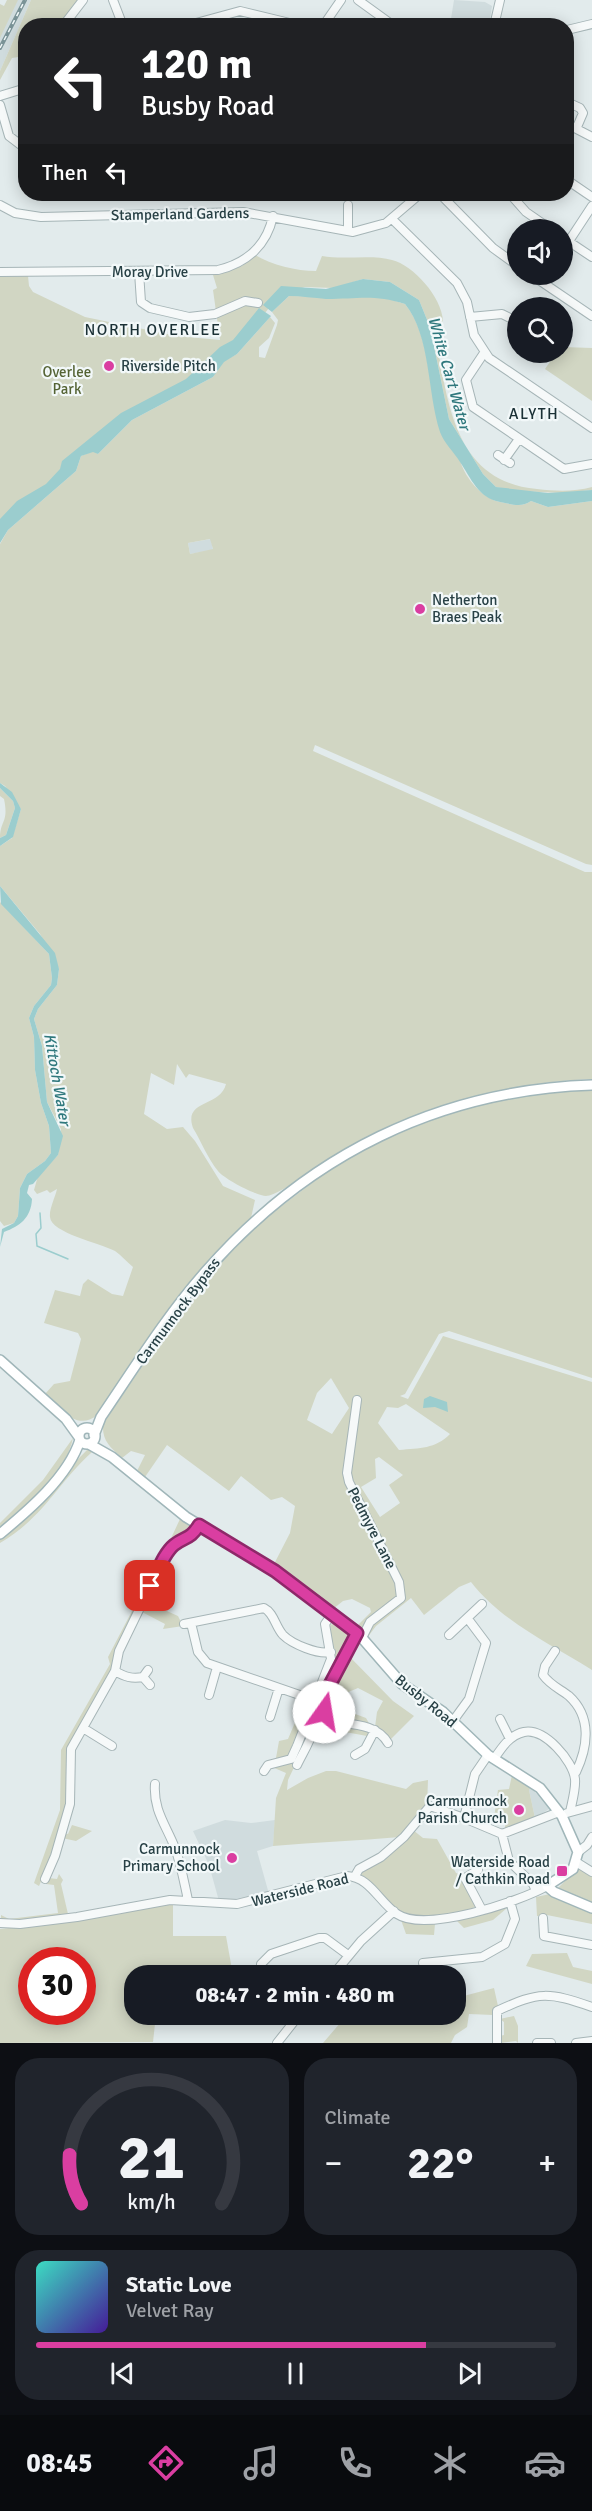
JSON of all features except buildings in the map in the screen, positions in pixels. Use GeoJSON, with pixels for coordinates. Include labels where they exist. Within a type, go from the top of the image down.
{"type":"FeatureCollection","features":[{"type":"Feature","properties":{"kind":"main road","name":"Carmunnock Bypass"},"geometry":{"type":"LineString","coordinates":[[0,1533],[28,1509],[75,1453],[169,1319],[206,1271],[265,1212],[325,1167],[381,1134],[428,1114],[510,1092],[592,1085]]}},
{"type":"Feature","properties":{"kind":"main road","name":"Busby Road"},"geometry":{"type":"LineString","coordinates":[[0,1360],[87,1437],[199,1525],[275,1571],[359,1635],[402,1684],[453,1721],[491,1757],[540,1788],[564,1813],[578,1852]]}},
{"type":"Feature","properties":{"kind":"main road"},"geometry":{"type":"LineString","coordinates":[[576,1862],[578,1852]]}},
{"type":"Feature","properties":{"kind":"main road","name":"Waterside Road"},"geometry":{"type":"LineString","coordinates":[[547,1886],[567,1874],[576,1862]]}},
{"type":"Feature","properties":{"kind":"main road"},"geometry":{"type":"LineString","coordinates":[[547,1886],[554,1892],[592,1908]]}},
{"type":"Feature","properties":{"kind":"street"},"geometry":{"type":"LineString","coordinates":[[69,18],[83,0]]}},
{"type":"Feature","properties":{"kind":"street"},"geometry":{"type":"LineString","coordinates":[[113,0],[120,18]]}},
{"type":"Feature","properties":{"kind":"street"},"geometry":{"type":"LineString","coordinates":[[329,18],[341,0]]}},
{"type":"Feature","properties":{"kind":"street"},"geometry":{"type":"LineString","coordinates":[[358,0],[383,18]]}},
{"type":"Feature","properties":{"kind":"street"},"geometry":{"type":"LineString","coordinates":[[496,18],[500,0]]}},
{"type":"Feature","properties":{"kind":"street"},"geometry":{"type":"LineString","coordinates":[[212,18],[240,10],[271,18]]}},
{"type":"Feature","properties":{"kind":"street"},"geometry":{"type":"LineString","coordinates":[[574,28],[592,24]]}},
{"type":"Feature","properties":{"kind":"street"},"geometry":{"type":"LineString","coordinates":[[0,96],[18,90]]}},
{"type":"Feature","properties":{"kind":"street"},"geometry":{"type":"LineString","coordinates":[[0,105],[9,136],[18,143]]}},
{"type":"Feature","properties":{"kind":"street"},"geometry":{"type":"LineString","coordinates":[[574,106],[582,110],[577,127]]}},
{"type":"Feature","properties":{"kind":"street"},"geometry":{"type":"LineString","coordinates":[[574,126],[592,137]]}},
{"type":"Feature","properties":{"kind":"street"},"geometry":{"type":"LineString","coordinates":[[574,185],[592,197]]}},
{"type":"Feature","properties":{"kind":"street","name":"Stamperland Gardens"},"geometry":{"type":"LineString","coordinates":[[0,205],[15,213],[41,217],[227,212],[273,216],[348,231],[370,229],[392,219],[412,201]]}},
{"type":"Feature","properties":{"kind":"street"},"geometry":{"type":"LineString","coordinates":[[447,201],[493,248],[507,258]]}},
{"type":"Feature","properties":{"kind":"street"},"geometry":{"type":"LineString","coordinates":[[516,201],[536,219]]}},
{"type":"Feature","properties":{"kind":"street"},"geometry":{"type":"LineString","coordinates":[[348,205],[348,231]]}},
{"type":"Feature","properties":{"kind":"street"},"geometry":{"type":"LineString","coordinates":[[573,230],[592,206]]}},
{"type":"Feature","properties":{"kind":"street","name":"Moray Drive"},"geometry":{"type":"LineString","coordinates":[[0,272],[202,271],[231,267],[259,247],[267,234],[273,216]]}},
{"type":"Feature","properties":{"kind":"street"},"geometry":{"type":"LineString","coordinates":[[392,219],[457,283],[467,302],[474,335],[484,352],[494,362],[592,428]]}},
{"type":"Feature","properties":{"kind":"street"},"geometry":{"type":"LineString","coordinates":[[573,244],[592,257]]}},
{"type":"Feature","properties":{"kind":"street"},"geometry":{"type":"LineString","coordinates":[[140,272],[140,300],[143,304],[189,318],[219,315],[242,302],[258,303]]}},
{"type":"Feature","properties":{"kind":"street"},"geometry":{"type":"LineString","coordinates":[[546,285],[592,316]]}},
{"type":"Feature","properties":{"kind":"street"},"geometry":{"type":"LineString","coordinates":[[470,317],[502,314],[507,316]]}},
{"type":"Feature","properties":{"kind":"street"},"geometry":{"type":"LineString","coordinates":[[484,352],[466,380],[471,404],[566,469],[592,464]]}},
{"type":"Feature","properties":{"kind":"street"},"geometry":{"type":"LineString","coordinates":[[504,459],[519,439]]}},
{"type":"Feature","properties":{"kind":"street","name":"Pedmyre Lane"},"geometry":{"type":"LineString","coordinates":[[357,1400],[347,1473],[349,1482],[399,1582],[401,1599],[370,1622],[359,1635]]}},
{"type":"Feature","properties":{"kind":"street"},"geometry":{"type":"LineString","coordinates":[[49,1875],[70,1804],[71,1749],[115,1671],[119,1651],[168,1550],[177,1542],[188,1539],[199,1525]]}},
{"type":"Feature","properties":{"kind":"street"},"geometry":{"type":"LineString","coordinates":[[449,1635],[482,1604]]}},
{"type":"Feature","properties":{"kind":"street"},"geometry":{"type":"LineString","coordinates":[[313,1703],[279,1688],[217,1667],[201,1656],[188,1624],[264,1608],[271,1612],[283,1635],[316,1651],[331,1652]]}},
{"type":"Feature","properties":{"kind":"street"},"geometry":{"type":"LineString","coordinates":[[264,1771],[268,1765],[291,1759],[331,1659],[325,1624],[332,1614]]}},
{"type":"Feature","properties":{"kind":"street"},"geometry":{"type":"LineString","coordinates":[[453,1721],[470,1699],[486,1642],[468,1619]]}},
{"type":"Feature","properties":{"kind":"street"},"geometry":{"type":"LineString","coordinates":[[359,1635],[326,1692],[324,1712],[328,1721],[375,1730],[383,1735],[388,1743]]}},
{"type":"Feature","properties":{"kind":"street"},"geometry":{"type":"LineString","coordinates":[[552,1653],[543,1670],[543,1675],[549,1683],[575,1702],[589,1725],[586,1745],[576,1772]]}},
{"type":"Feature","properties":{"kind":"street"},"geometry":{"type":"LineString","coordinates":[[209,1695],[217,1667]]}},
{"type":"Feature","properties":{"kind":"street"},"geometry":{"type":"LineString","coordinates":[[115,1671],[131,1678],[143,1677],[148,1670]]}},
{"type":"Feature","properties":{"kind":"street"},"geometry":{"type":"LineString","coordinates":[[143,1677],[150,1684]]}},
{"type":"Feature","properties":{"kind":"street"},"geometry":{"type":"LineString","coordinates":[[270,1717],[279,1688]]}},
{"type":"Feature","properties":{"kind":"street"},"geometry":{"type":"LineString","coordinates":[[297,1765],[312,1735],[315,1722],[313,1703]]}},
{"type":"Feature","properties":{"kind":"street"},"geometry":{"type":"LineString","coordinates":[[500,1719],[510,1739]]}},
{"type":"Feature","properties":{"kind":"street"},"geometry":{"type":"LineString","coordinates":[[83,1728],[103,1735],[112,1746]]}},
{"type":"Feature","properties":{"kind":"street"},"geometry":{"type":"LineString","coordinates":[[355,1755],[364,1749],[375,1730]]}},
{"type":"Feature","properties":{"kind":"street"},"geometry":{"type":"LineString","coordinates":[[464,1818],[475,1774],[510,1739],[527,1732],[547,1738],[564,1756],[575,1779],[564,1813]]}},
{"type":"Feature","properties":{"kind":"street"},"geometry":{"type":"LineString","coordinates":[[155,1784],[154,1797],[159,1815],[175,1848],[188,1900]]}},
{"type":"Feature","properties":{"kind":"street"},"geometry":{"type":"LineString","coordinates":[[354,1876],[359,1869],[381,1857],[404,1837],[430,1806],[502,1834],[592,1806]]}},
{"type":"Feature","properties":{"kind":"street"},"geometry":{"type":"LineString","coordinates":[[502,1834],[509,1861],[533,1884],[536,1891]]}},
{"type":"Feature","properties":{"kind":"street"},"geometry":{"type":"LineString","coordinates":[[578,1852],[587,1845],[592,1837]]}},
{"type":"Feature","properties":{"kind":"street"},"geometry":{"type":"LineString","coordinates":[[576,1862],[592,1872]]}},
{"type":"Feature","properties":{"kind":"street"},"geometry":{"type":"LineString","coordinates":[[478,1870],[465,1878],[482,1910]]}},
{"type":"Feature","properties":{"kind":"street","name":"Waterside Road"},"geometry":{"type":"LineString","coordinates":[[0,1923],[20,1924],[77,1917],[154,1902],[188,1900],[219,1905],[237,1904],[340,1877],[354,1876],[369,1886],[403,1917],[431,1920],[482,1910],[547,1886]]}},
{"type":"Feature","properties":{"kind":"street"},"geometry":{"type":"LineString","coordinates":[[423,1964],[482,1957],[506,1944],[515,1919],[510,1901]]}},
{"type":"Feature","properties":{"kind":"street"},"geometry":{"type":"LineString","coordinates":[[340,1965],[394,1911]]}},
{"type":"Feature","properties":{"kind":"street"},"geometry":{"type":"LineString","coordinates":[[543,1918],[544,1936],[592,1945]]}},
{"type":"Feature","properties":{"kind":"street"},"geometry":{"type":"LineString","coordinates":[[261,1965],[271,1954],[319,1938],[329,1940],[348,1955]]}},
{"type":"Feature","properties":{"kind":"street"},"geometry":{"type":"LineString","coordinates":[[497,2043],[497,2011],[531,1997],[552,1995],[592,2007]]}},
{"type":"Feature","properties":{"kind":"street"},"geometry":{"type":"LineString","coordinates":[[277,2043],[291,2025]]}},
{"type":"Feature","properties":{"kind":"street"},"geometry":{"type":"LineString","coordinates":[[576,2043],[592,2041]]}},
{"type":"Feature","properties":{"kind":"street"},"geometry":{"type":"LineString","coordinates":[[537,2043],[551,2043]]}},
{"type":"Feature","properties":{"kind":"shaded area"},"geometry":{"type":"Polygon","coordinates":[[[14,0],[31,0],[23,18],[18,18],[18,30],[0,71],[0,21],[14,0]]]}},
{"type":"Feature","properties":{"kind":"shaded area"},"geometry":{"type":"Polygon","coordinates":[[[454,0],[485,2],[492,6],[490,18],[451,18],[454,0]]]}},
{"type":"Feature","properties":{"kind":"shaded area"},"geometry":{"type":"Polygon","coordinates":[[[211,539],[213,550],[190,554],[188,543],[211,539]]]}},
{"type":"Feature","properties":{"kind":"shaded area"},"geometry":{"type":"Polygon","coordinates":[[[531,1787],[549,1809],[535,1818],[529,1790],[531,1787]]]}},
{"type":"Feature","properties":{"kind":"shaded area","name":"Carmunnock Primary School"},"geometry":{"type":"Polygon","coordinates":[[[225,1820],[251,1823],[275,1820],[273,1846],[257,1851],[269,1894],[248,1900],[219,1901],[209,1865],[193,1831],[225,1820]]]}},
{"type":"Feature","properties":{"kind":"green space"},"geometry":{"type":"Polygon","coordinates":[[[7,0],[18,0],[0,38],[0,4],[4,6],[7,0]]]}},
{"type":"Feature","properties":{"kind":"green space"},"geometry":{"type":"Polygon","coordinates":[[[31,0],[78,0],[65,18],[23,18],[31,0]]]}},
{"type":"Feature","properties":{"kind":"green space"},"geometry":{"type":"Polygon","coordinates":[[[18,30],[18,57],[12,58],[0,80],[0,71],[18,30]]]}},
{"type":"Feature","properties":{"kind":"green space","name":"Overlee Park"},"geometry":{"type":"Polygon","coordinates":[[[255,255],[292,269],[308,271],[316,271],[322,256],[384,258],[409,268],[425,283],[438,302],[443,321],[434,326],[443,379],[458,430],[470,452],[486,470],[508,482],[544,490],[558,491],[592,487],[592,490],[562,493],[517,491],[496,487],[483,474],[449,419],[430,327],[419,300],[390,282],[363,279],[334,288],[305,287],[279,295],[258,322],[198,376],[91,444],[0,529],[0,276],[28,276],[29,286],[33,292],[85,317],[177,336],[220,340],[213,290],[217,288],[213,275],[242,266],[255,255]]]}},
{"type":"Feature","properties":{"kind":"green space"},"geometry":{"type":"Polygon","coordinates":[[[289,296],[383,297],[405,304],[421,334],[439,424],[445,440],[459,459],[468,478],[477,488],[494,500],[516,505],[531,501],[548,507],[592,501],[592,865],[315,745],[313,751],[585,872],[592,872],[592,1079],[509,1089],[428,1111],[376,1132],[302,1178],[266,1196],[248,1190],[221,1174],[193,1128],[191,1119],[193,1112],[217,1097],[226,1084],[189,1074],[186,1078],[177,1064],[174,1085],[151,1073],[144,1114],[167,1129],[183,1127],[195,1141],[223,1186],[255,1200],[251,1218],[195,1277],[97,1415],[90,1420],[75,1420],[45,1394],[54,1384],[70,1381],[81,1339],[78,1333],[44,1323],[55,1290],[80,1296],[83,1284],[88,1279],[112,1294],[123,1296],[133,1267],[115,1251],[58,1228],[52,1223],[50,1217],[57,1189],[50,1193],[47,1190],[37,1194],[34,1190],[38,1176],[58,1155],[61,1129],[47,1102],[42,1046],[34,1019],[38,1009],[57,985],[59,969],[40,934],[0,886],[0,846],[12,838],[21,809],[5,786],[0,783],[0,544],[8,530],[76,471],[81,456],[93,451],[98,454],[132,420],[213,377],[224,361],[237,354],[270,317],[275,323],[269,338],[259,347],[259,357],[265,358],[278,320],[272,312],[289,296]],[[210,539],[188,543],[190,554],[213,549],[210,539]]]}},
{"type":"Feature","properties":{"kind":"green space"},"geometry":{"type":"Polygon","coordinates":[[[573,347],[592,348],[592,401],[545,369],[549,363],[573,363],[573,347]]]}},
{"type":"Feature","properties":{"kind":"green space"},"geometry":{"type":"Polygon","coordinates":[[[0,788],[13,801],[15,808],[6,835],[0,838],[5,813],[0,788]]]}},
{"type":"Feature","properties":{"kind":"green space"},"geometry":{"type":"Polygon","coordinates":[[[0,902],[49,954],[52,978],[51,985],[34,1006],[29,1018],[34,1037],[35,1070],[41,1103],[49,1126],[51,1153],[45,1161],[27,1174],[20,1188],[18,1216],[14,1223],[4,1226],[0,1221],[0,902]]]}},
{"type":"Feature","properties":{"kind":"green space"},"geometry":{"type":"Polygon","coordinates":[[[592,1089],[592,1378],[449,1331],[439,1334],[405,1394],[400,1396],[408,1399],[443,1336],[592,1382],[592,1670],[511,1620],[483,1596],[471,1582],[459,1587],[424,1615],[411,1598],[376,1626],[367,1638],[373,1622],[403,1597],[388,1561],[398,1590],[394,1602],[361,1633],[355,1628],[371,1612],[370,1608],[352,1599],[343,1601],[333,1609],[285,1572],[273,1566],[290,1533],[295,1506],[282,1497],[271,1500],[241,1476],[229,1491],[167,1445],[145,1477],[137,1471],[145,1455],[131,1451],[122,1458],[108,1443],[103,1430],[103,1424],[176,1316],[228,1254],[263,1220],[341,1161],[393,1133],[429,1118],[510,1096],[592,1089]],[[331,1378],[317,1393],[307,1420],[332,1434],[349,1408],[331,1378]],[[406,1404],[398,1408],[387,1407],[378,1423],[399,1450],[433,1445],[450,1434],[406,1404]],[[379,1457],[375,1459],[376,1478],[361,1487],[380,1517],[400,1503],[389,1485],[403,1475],[379,1457]]]}},
{"type":"Feature","properties":{"kind":"green space"},"geometry":{"type":"Polygon","coordinates":[[[73,1438],[69,1452],[54,1477],[0,1529],[0,1523],[43,1480],[73,1438]]]}},
{"type":"Feature","properties":{"kind":"green space"},"geometry":{"type":"Polygon","coordinates":[[[89,1448],[113,1462],[92,1452],[28,1522],[0,1543],[0,1538],[89,1448]]]}},
{"type":"Feature","properties":{"kind":"green space"},"geometry":{"type":"Polygon","coordinates":[[[180,1519],[191,1526],[192,1530],[166,1549],[180,1519]]]}},
{"type":"Feature","properties":{"kind":"green space"},"geometry":{"type":"Polygon","coordinates":[[[145,1586],[114,1666],[76,1735],[67,1802],[51,1858],[39,1886],[34,1883],[60,1810],[61,1750],[110,1664],[108,1657],[145,1586]]]}},
{"type":"Feature","properties":{"kind":"green space"},"geometry":{"type":"Polygon","coordinates":[[[151,1604],[178,1616],[183,1626],[163,1629],[165,1624],[142,1612],[144,1609],[148,1610],[151,1604]]]}},
{"type":"Feature","properties":{"kind":"green space"},"geometry":{"type":"Polygon","coordinates":[[[336,1623],[350,1637],[327,1683],[321,1708],[324,1718],[332,1724],[345,1728],[369,1730],[367,1736],[329,1729],[319,1717],[316,1704],[333,1656],[330,1625],[336,1623]]]}},
{"type":"Feature","properties":{"kind":"green space"},"geometry":{"type":"Polygon","coordinates":[[[347,1654],[393,1701],[414,1716],[389,1741],[375,1727],[377,1712],[383,1701],[358,1688],[346,1693],[342,1709],[366,1718],[370,1725],[332,1720],[328,1703],[329,1694],[347,1654]]]}},
{"type":"Feature","properties":{"kind":"green space"},"geometry":{"type":"Polygon","coordinates":[[[305,1699],[310,1702],[290,1758],[278,1760],[276,1758],[279,1741],[288,1739],[305,1699]]]}},
{"type":"Feature","properties":{"kind":"green space"},"geometry":{"type":"Polygon","coordinates":[[[312,1712],[310,1734],[288,1780],[287,1790],[326,1771],[336,1771],[406,1789],[413,1783],[428,1780],[427,1806],[400,1837],[273,1846],[276,1798],[286,1773],[272,1767],[291,1762],[312,1712]]]}},
{"type":"Feature","properties":{"kind":"green space"},"geometry":{"type":"Polygon","coordinates":[[[512,1775],[531,1787],[529,1790],[535,1818],[505,1829],[505,1824],[493,1825],[498,1790],[509,1789],[512,1775]]]}},
{"type":"Feature","properties":{"kind":"green space"},"geometry":{"type":"Polygon","coordinates":[[[72,1825],[92,1831],[76,1841],[62,1838],[64,1833],[68,1834],[72,1825]]]}},
{"type":"Feature","properties":{"kind":"green space"},"geometry":{"type":"Polygon","coordinates":[[[413,1830],[423,1838],[437,1839],[456,1873],[463,1875],[477,1906],[435,1917],[413,1916],[394,1907],[370,1881],[360,1874],[413,1830]]]}},
{"type":"Feature","properties":{"kind":"green space"},"geometry":{"type":"Polygon","coordinates":[[[580,1866],[592,1874],[592,1906],[560,1892],[558,1888],[580,1866]]]}},
{"type":"Feature","properties":{"kind":"green space"},"geometry":{"type":"Polygon","coordinates":[[[59,1874],[63,1880],[61,1884],[68,1914],[20,1921],[1,1920],[1,1915],[9,1919],[58,1913],[54,1885],[46,1884],[49,1878],[57,1879],[59,1874]]]}},
{"type":"Feature","properties":{"kind":"green space"},"geometry":{"type":"Polygon","coordinates":[[[550,1894],[592,1911],[592,1924],[547,1915],[537,1916],[536,1897],[550,1894]]]}},
{"type":"Feature","properties":{"kind":"green space"},"geometry":{"type":"Polygon","coordinates":[[[173,1903],[173,1936],[226,1936],[231,1965],[124,1965],[124,2025],[155,2025],[153,2042],[0,2043],[0,1929],[71,1921],[173,1903]]]}},
{"type":"Feature","properties":{"kind":"green space"},"geometry":{"type":"Polygon","coordinates":[[[507,1908],[493,1920],[464,1928],[457,1921],[507,1908]]]}},
{"type":"Feature","properties":{"kind":"green space"},"geometry":{"type":"Polygon","coordinates":[[[401,1920],[435,1924],[434,1935],[406,1934],[401,1920]]]}},
{"type":"Feature","properties":{"kind":"green space"},"geometry":{"type":"Polygon","coordinates":[[[567,1953],[573,1967],[592,1971],[592,1984],[526,1966],[532,1954],[567,1953]]]}},
{"type":"Feature","properties":{"kind":"green space"},"geometry":{"type":"Polygon","coordinates":[[[494,1988],[498,2006],[493,2015],[469,2014],[467,2027],[455,2035],[451,2043],[323,2043],[338,2025],[466,2025],[466,1995],[494,1988]]]}},
{"type":"Feature","properties":{"kind":"green space"},"geometry":{"type":"Polygon","coordinates":[[[514,2016],[518,2026],[518,2043],[516,2041],[500,2043],[500,2036],[504,2035],[504,2022],[500,2019],[514,2016]]]}},
{"type":"Feature","properties":{"kind":"water"},"geometry":{"type":"Polygon","coordinates":[[[363,279],[390,282],[419,300],[430,327],[449,419],[483,474],[496,487],[548,493],[592,490],[592,501],[548,507],[531,501],[516,505],[492,500],[481,492],[440,432],[420,332],[405,304],[375,298],[326,299],[289,296],[272,312],[263,305],[281,286],[326,289],[363,279]]]}},
{"type":"Feature","properties":{"kind":"water"},"geometry":{"type":"Polygon","coordinates":[[[259,308],[271,316],[237,354],[224,362],[213,377],[132,420],[98,454],[93,452],[81,456],[76,471],[8,530],[0,543],[0,519],[17,501],[46,484],[60,469],[62,461],[121,413],[186,379],[220,347],[233,340],[259,308]]]}},
{"type":"Feature","properties":{"kind":"water"},"geometry":{"type":"Polygon","coordinates":[[[0,783],[12,792],[21,809],[13,837],[0,846],[0,838],[6,835],[15,808],[13,801],[0,788],[0,783]]]}},
{"type":"Feature","properties":{"kind":"water"},"geometry":{"type":"Polygon","coordinates":[[[0,886],[55,953],[59,969],[57,985],[38,1009],[34,1019],[42,1046],[47,1102],[63,1136],[58,1155],[33,1184],[29,1185],[27,1193],[32,1199],[27,1216],[20,1224],[4,1232],[0,1247],[2,1229],[14,1223],[18,1216],[20,1188],[27,1174],[45,1161],[51,1153],[49,1126],[41,1103],[35,1070],[34,1037],[29,1018],[34,1006],[51,985],[52,978],[49,954],[1,904],[0,886]]]}},
{"type":"Feature","properties":{"kind":"water"},"geometry":{"type":"Polygon","coordinates":[[[430,1396],[447,1402],[448,1412],[435,1407],[423,1408],[424,1399],[430,1396]]]}},
{"type":"Feature","properties":{"kind":"waterway"},"geometry":{"type":"LineString","coordinates":[[40,1213],[41,1228],[36,1234],[37,1246],[68,1259]]}},
{"type":"Feature","properties":{"kind":"railway"},"geometry":{"type":"LineString","coordinates":[[0,48],[25,0]]}},
{"type":"Feature","properties":{"kind":"place","name":"Riverside Pitch"},"geometry":{"type":"Point","coordinates":[109,366]}},
{"type":"Feature","properties":{"kind":"place","name":"Netherton Braes Peak"},"geometry":{"type":"Point","coordinates":[420,609]}},
{"type":"Feature","properties":{"kind":"place","name":"Carmunnock Parish Church"},"geometry":{"type":"Point","coordinates":[519,1810]}},
{"type":"Feature","properties":{"kind":"place","name":"Carmunnock Primary School"},"geometry":{"type":"Point","coordinates":[232,1858]}},
{"type":"Feature","properties":{"kind":"place","name":"Waterside Road / Cathkin Road"},"geometry":{"type":"Point","coordinates":[562,1871]}},
{"type":"Feature","properties":{"kind":"district","name":"NORTH OVERLEE"},"geometry":{"type":"Point","coordinates":[153,329]}},
{"type":"Feature","properties":{"kind":"district","name":"ALYTH"},"geometry":{"type":"Point","coordinates":[534,413]}},
{"type":"Feature","properties":{"kind":"route"},"geometry":{"type":"LineString","coordinates":[[150,1586],[168,1550],[177,1542],[192,1536],[199,1525],[275,1571],[318,1602],[357,1633],[339,1662],[326,1692],[324,1712]]}},
{"type":"Feature","properties":{"kind":"water label","name":"White Cart Water"},"geometry":{"type":"Point","coordinates":[450,373]}},
{"type":"Feature","properties":{"kind":"water label","name":"Kittoch Water"},"geometry":{"type":"Point","coordinates":[58,1079]}}]}
